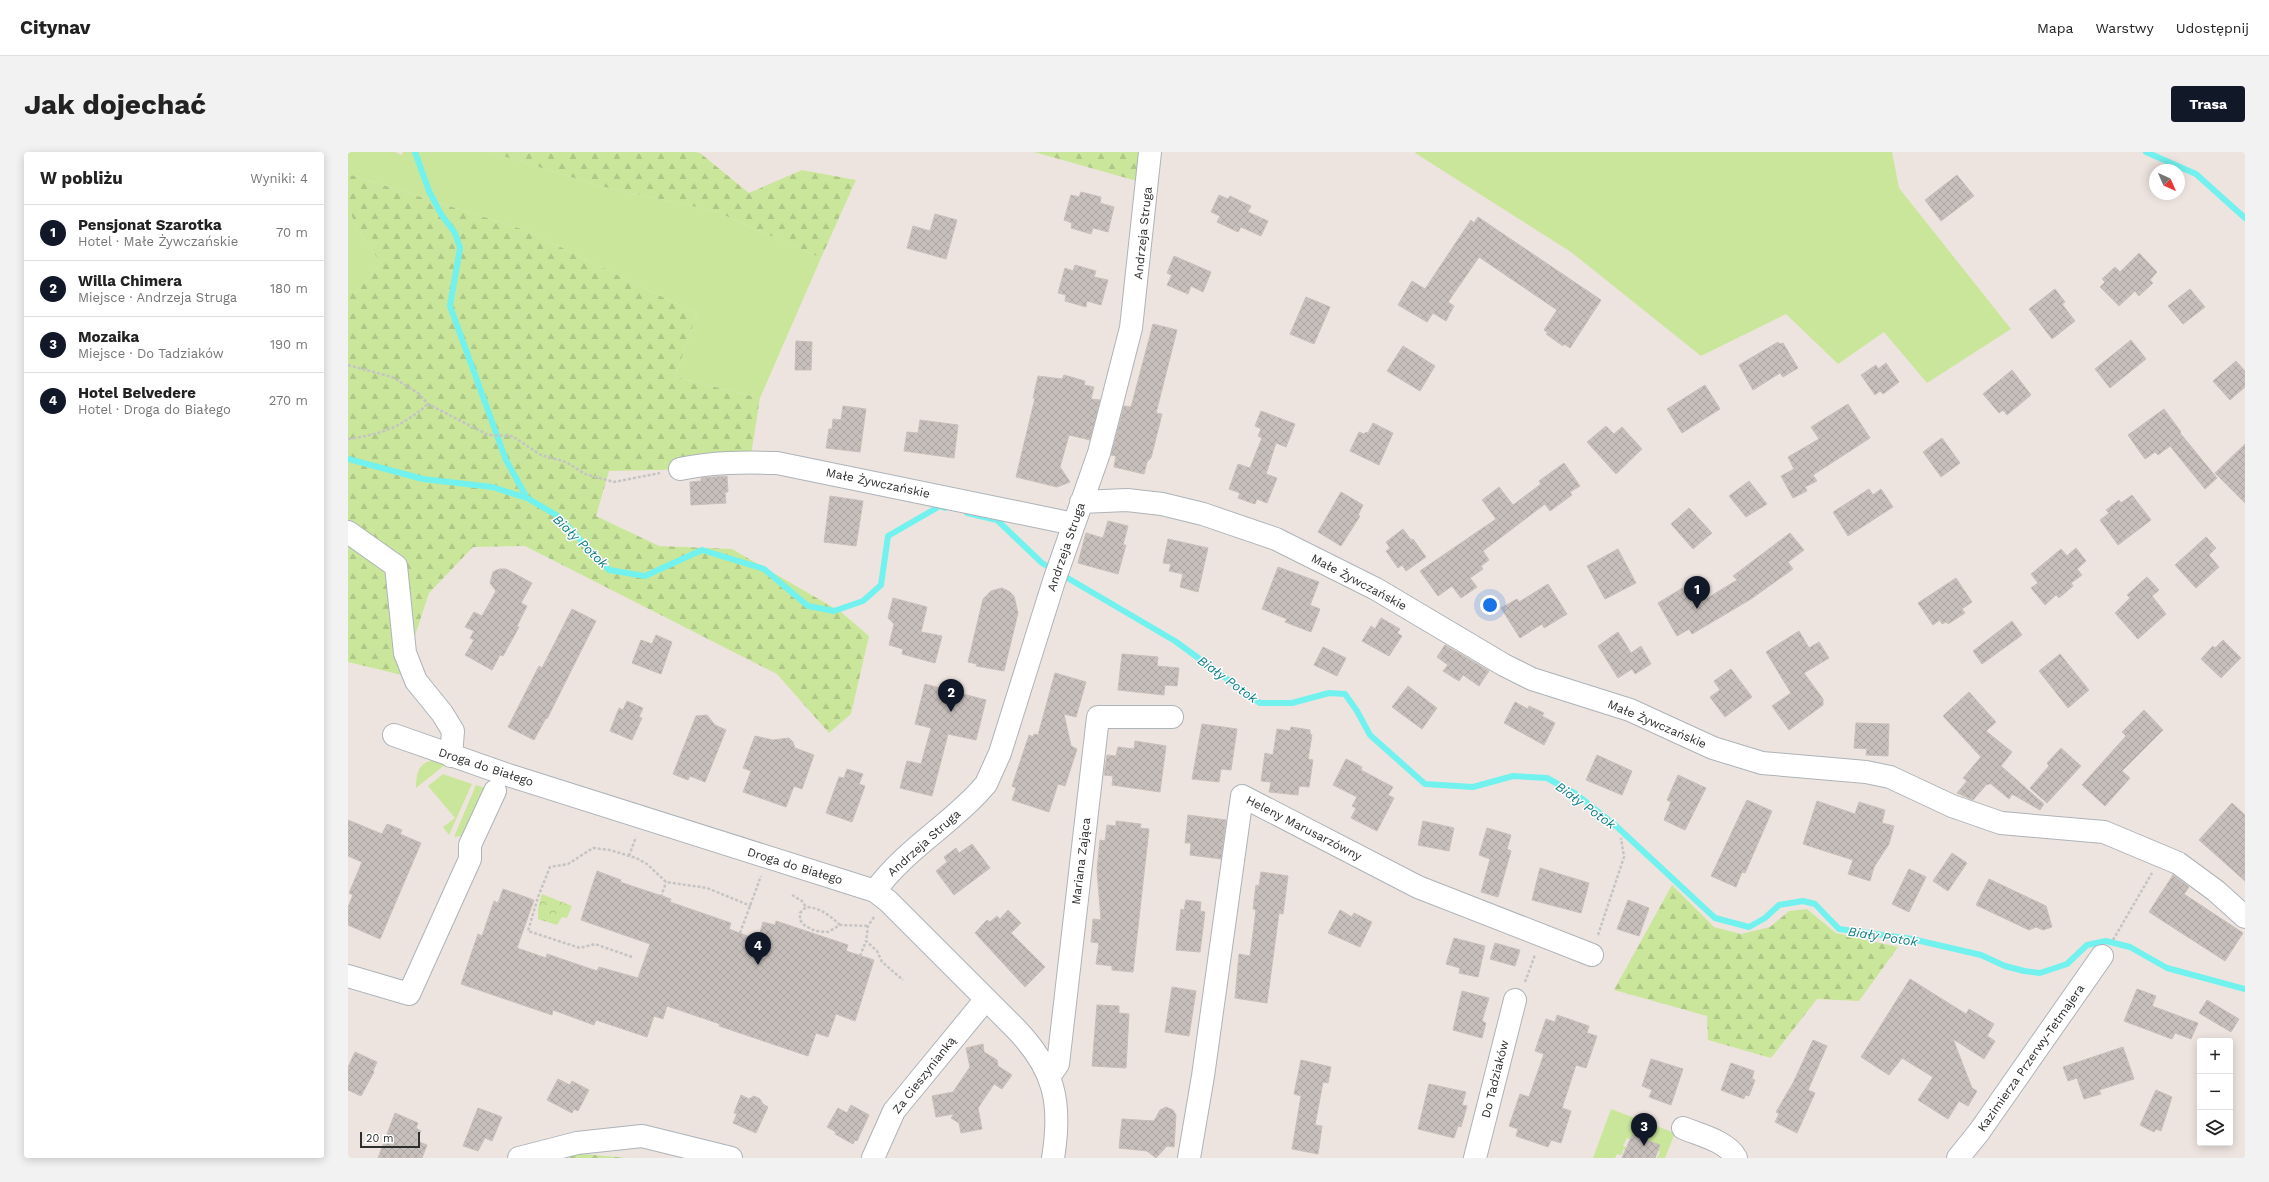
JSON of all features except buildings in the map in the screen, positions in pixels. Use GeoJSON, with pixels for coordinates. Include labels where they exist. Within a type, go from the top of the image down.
{"type":"FeatureCollection","features":[{"type":"Feature","properties":{"kind":"street","name":"Andrzeja Struga"},"geometry":{"type":"LineString","coordinates":[[876,901],[886,875],[903,858],[968,804],[986,784],[1000,754],[1054,581],[1099,453],[1131,328],[1150,152]]}},
{"type":"Feature","properties":{"kind":"street","name":"Małe Żywczańskie"},"geometry":{"type":"LineString","coordinates":[[680,469],[705,464],[777,462],[1074,524]]}},
{"type":"Feature","properties":{"kind":"street","name":"Małe Żywczańskie"},"geometry":{"type":"LineString","coordinates":[[1081,502],[1127,500],[1162,504],[1210,516],[1276,539],[1376,589],[1504,665],[1532,679],[1630,710],[1713,748],[1762,762],[1866,772],[1890,777],[1952,806],[2001,823],[2104,832],[2178,863],[2197,876],[2245,917]]}},
{"type":"Feature","properties":{"kind":"street"},"geometry":{"type":"LineString","coordinates":[[348,532],[396,566],[405,653],[416,681],[442,713],[453,731],[451,756]]}},
{"type":"Feature","properties":{"kind":"street","name":"Mariana Zająca"},"geometry":{"type":"LineString","coordinates":[[1049,1077],[1058,1064],[1098,717],[1172,717]]}},
{"type":"Feature","properties":{"kind":"street","name":"Droga do Białego"},"geometry":{"type":"LineString","coordinates":[[394,736],[876,901],[888,901],[1026,1040],[1049,1077],[1056,1104],[1058,1117],[1053,1158]]}},
{"type":"Feature","properties":{"kind":"street"},"geometry":{"type":"LineString","coordinates":[[348,976],[410,994],[470,859],[470,845],[495,791]]}},
{"type":"Feature","properties":{"kind":"street","name":"Heleny Marusarzówny"},"geometry":{"type":"LineString","coordinates":[[1189,1158],[1203,1076],[1242,796],[1418,887],[1592,956]]}},
{"type":"Feature","properties":{"kind":"street","name":"Kazimierza Przerwy-Tetmajera"},"geometry":{"type":"LineString","coordinates":[[1958,1158],[1979,1132],[2102,956]]}},
{"type":"Feature","properties":{"kind":"street","name":"Za Cieszynianką"},"geometry":{"type":"LineString","coordinates":[[873,1158],[894,1111],[986,999]]}},
{"type":"Feature","properties":{"kind":"street","name":"Do Tadziaków"},"geometry":{"type":"LineString","coordinates":[[1475,1158],[1515,1000]]}},
{"type":"Feature","properties":{"kind":"street"},"geometry":{"type":"LineString","coordinates":[[1683,1128],[1723,1145],[1731,1150],[1736,1158]]}},
{"type":"Feature","properties":{"kind":"street"},"geometry":{"type":"LineString","coordinates":[[519,1158],[577,1143],[642,1136],[731,1158]]}},
{"type":"Feature","properties":{"kind":"path"},"geometry":{"type":"LineString","coordinates":[[348,365],[392,377],[418,393],[428,404],[488,435],[512,436],[541,455],[566,462],[585,474],[614,482],[680,469]]}},
{"type":"Feature","properties":{"kind":"path"},"geometry":{"type":"LineString","coordinates":[[348,439],[377,435],[412,418],[428,404]]}},
{"type":"Feature","properties":{"kind":"path"},"geometry":{"type":"LineString","coordinates":[[629,856],[638,831]]}},
{"type":"Feature","properties":{"kind":"path"},"geometry":{"type":"LineString","coordinates":[[1592,956],[1624,857],[1621,838]]}},
{"type":"Feature","properties":{"kind":"path"},"geometry":{"type":"LineString","coordinates":[[632,957],[595,944],[580,948],[528,931],[546,874],[550,867],[568,864],[593,848],[610,850],[647,864],[666,882],[707,888],[751,906]]}},
{"type":"Feature","properties":{"kind":"path"},"geometry":{"type":"LineString","coordinates":[[2124,924],[2162,855]]}},
{"type":"Feature","properties":{"kind":"path"},"geometry":{"type":"LineString","coordinates":[[661,897],[666,882]]}},
{"type":"Feature","properties":{"kind":"path"},"geometry":{"type":"LineString","coordinates":[[740,933],[751,906],[758,883]]}},
{"type":"Feature","properties":{"kind":"path"},"geometry":{"type":"LineString","coordinates":[[792,895],[802,901],[806,907],[815,908],[828,913],[840,925]]}},
{"type":"Feature","properties":{"kind":"path"},"geometry":{"type":"LineString","coordinates":[[860,956],[866,941],[868,926],[876,901]]}},
{"type":"Feature","properties":{"kind":"path"},"geometry":{"type":"LineString","coordinates":[[806,907],[800,913],[800,920],[804,925],[815,931],[828,932],[840,925],[868,926]]}},
{"type":"Feature","properties":{"kind":"path"},"geometry":{"type":"LineString","coordinates":[[1526,980],[1542,936]]}},
{"type":"Feature","properties":{"kind":"path"},"geometry":{"type":"LineString","coordinates":[[866,941],[877,951],[882,962],[903,980]]}},
{"type":"Feature","properties":{"kind":"green space"},"geometry":{"type":"Polygon","coordinates":[[[348,152],[395,152],[402,155],[403,152],[490,152],[600,186],[715,211],[821,258],[760,398],[675,377],[697,314],[528,231],[348,174],[348,152]]]}},
{"type":"Feature","properties":{"kind":"green space"},"geometry":{"type":"Polygon","coordinates":[[[490,152],[695,152],[700,153],[749,193],[802,170],[856,180],[821,258],[715,211],[600,186],[490,152]]]}},
{"type":"Feature","properties":{"kind":"green space"},"geometry":{"type":"Polygon","coordinates":[[[1034,152],[1140,152],[1137,181],[1034,152]]]}},
{"type":"Feature","properties":{"kind":"green space"},"geometry":{"type":"Polygon","coordinates":[[[1892,152],[1899,188],[2011,329],[1927,383],[1884,332],[1838,364],[1786,314],[1701,356],[1571,252],[1415,153],[1892,152]]]}},
{"type":"Feature","properties":{"kind":"green space"},"geometry":{"type":"Polygon","coordinates":[[[348,174],[528,231],[697,314],[675,377],[760,398],[749,468],[609,471],[596,516],[659,546],[732,549],[841,612],[869,636],[851,714],[829,733],[777,674],[525,546],[473,547],[429,593],[402,675],[348,662],[348,291],[356,293],[381,263],[357,229],[348,206],[348,174]]]}},
{"type":"Feature","properties":{"kind":"green space"},"geometry":{"type":"Polygon","coordinates":[[[348,206],[357,229],[381,263],[356,293],[348,291],[348,206]]]}},
{"type":"Feature","properties":{"kind":"green space"},"geometry":{"type":"Polygon","coordinates":[[[434,760],[447,763],[416,788],[417,773],[421,766],[434,760]]]}},
{"type":"Feature","properties":{"kind":"green space"},"geometry":{"type":"Polygon","coordinates":[[[443,774],[472,784],[449,835],[443,827],[455,818],[428,786],[443,774]]]}},
{"type":"Feature","properties":{"kind":"green space"},"geometry":{"type":"Polygon","coordinates":[[[476,785],[485,788],[466,832],[461,836],[454,837],[476,785]]]}},
{"type":"Feature","properties":{"kind":"green space"},"geometry":{"type":"Polygon","coordinates":[[[1672,885],[1714,927],[1741,934],[1770,927],[1789,911],[1807,909],[1836,933],[1898,947],[1859,1001],[1817,999],[1771,1058],[1708,1040],[1707,1016],[1614,990],[1672,885]]]}},
{"type":"Feature","properties":{"kind":"green space"},"geometry":{"type":"Polygon","coordinates":[[[542,894],[572,906],[567,918],[562,917],[557,925],[538,919],[538,908],[542,894]]]}},
{"type":"Feature","properties":{"kind":"green space"},"geometry":{"type":"Polygon","coordinates":[[[1611,1109],[1675,1133],[1665,1158],[1657,1158],[1660,1152],[1632,1135],[1631,1140],[1627,1138],[1623,1146],[1628,1148],[1627,1151],[1623,1149],[1622,1155],[1617,1154],[1615,1158],[1593,1158],[1611,1109]]]}},
{"type":"Feature","properties":{"kind":"green space"},"geometry":{"type":"Polygon","coordinates":[[[571,1153],[628,1158],[569,1158],[571,1153]]]}},
{"type":"Feature","properties":{"kind":"waterway"},"geometry":{"type":"LineString","coordinates":[[415,152],[429,191],[441,214],[455,233],[460,248],[450,306],[506,460],[527,498]]}},
{"type":"Feature","properties":{"kind":"waterway"},"geometry":{"type":"LineString","coordinates":[[2146,152],[2196,174],[2245,218]]}},
{"type":"Feature","properties":{"kind":"waterway","name":"Biały Potok"},"geometry":{"type":"LineString","coordinates":[[348,459],[423,479],[492,487],[527,498],[558,516],[609,570],[645,576],[702,550],[764,569],[808,606],[834,611],[863,601],[881,585],[888,536],[940,506],[945,508]]}},
{"type":"Feature","properties":{"kind":"waterway","name":"Biały Potok"},"geometry":{"type":"LineString","coordinates":[[967,513],[997,520],[1042,563],[1175,641],[1260,703],[1292,703],[1329,693],[1345,694],[1357,711],[1370,735],[1425,784],[1473,787],[1513,776],[1547,778],[1576,794],[1615,825],[1715,918],[1749,927],[1765,918],[1779,905],[1803,901],[1815,904],[1839,929],[1912,939],[1981,955],[2005,966],[2040,973],[2067,964],[2087,945],[2106,941],[2130,947],[2167,968],[2245,989]]}},
{"type":"Feature","properties":{"kind":"place","name":"Pensjonat Szarotka"},"geometry":{"type":"Point","coordinates":[1697,609]}},
{"type":"Feature","properties":{"kind":"place","name":"Willa Chimera"},"geometry":{"type":"Point","coordinates":[951,712]}},
{"type":"Feature","properties":{"kind":"place","name":"Hotel Belvedere"},"geometry":{"type":"Point","coordinates":[758,965]}},
{"type":"Feature","properties":{"kind":"place","name":"Mozaika"},"geometry":{"type":"Point","coordinates":[1644,1146]}}]}
